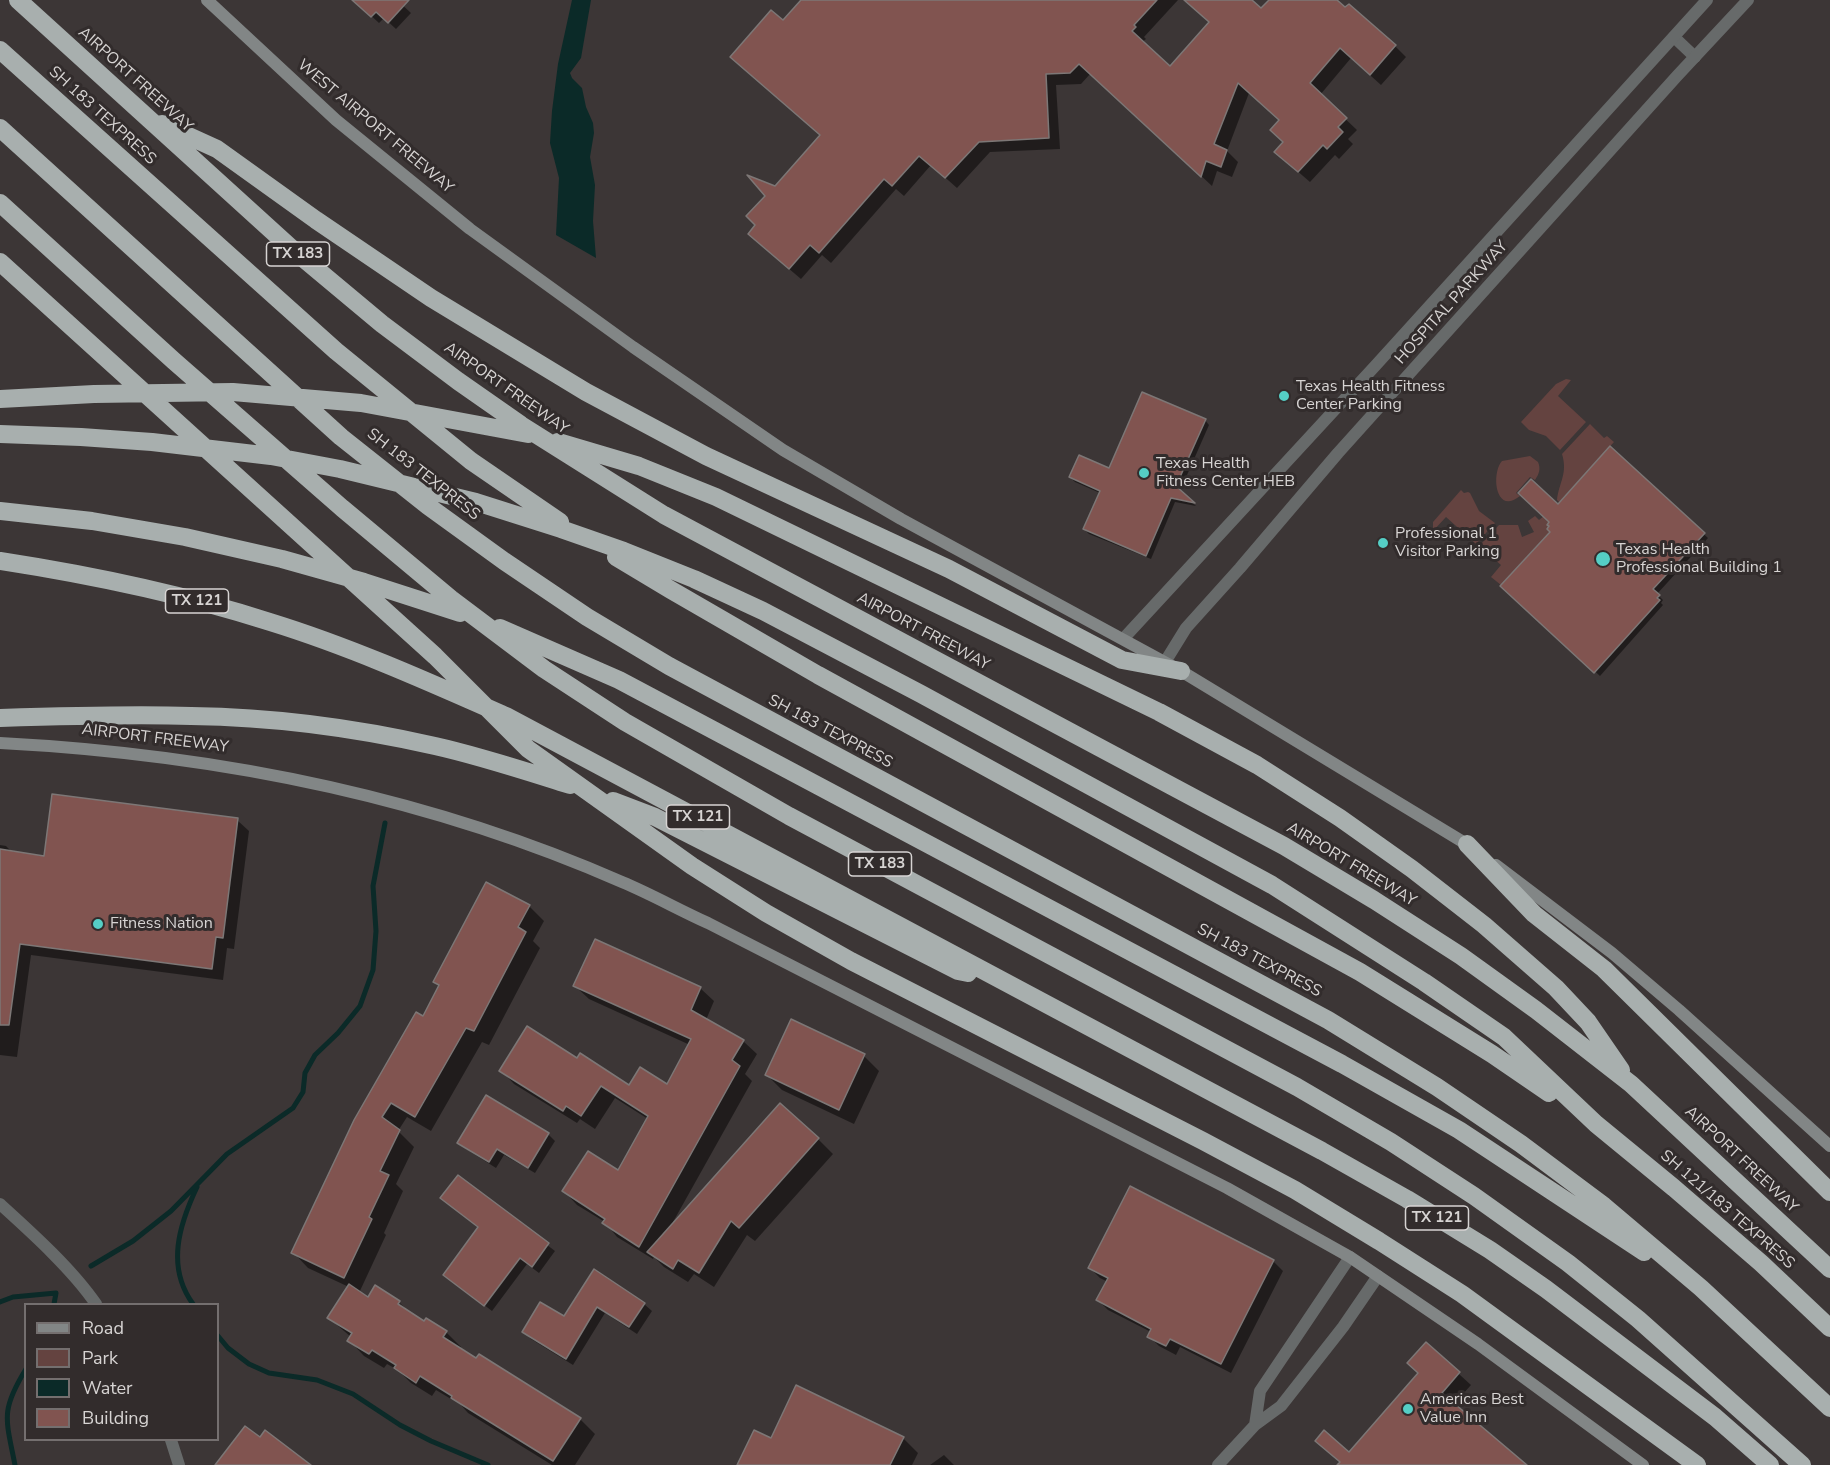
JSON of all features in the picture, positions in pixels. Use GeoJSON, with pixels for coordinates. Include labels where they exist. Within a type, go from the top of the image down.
{"type":"FeatureCollection","features":[{"type":"Feature","properties":{"kind":"highway","name":"AIRPORT FREEWAY"},"geometry":{"type":"LineString","coordinates":[[18,0],[291,248],[372,316],[458,381],[521,425],[664,514],[1284,846],[1461,956],[1536,1010],[1630,1084],[1830,1269]]}},
{"type":"Feature","properties":{"kind":"highway","name":"SH 183 TEXPRESS"},"geometry":{"type":"LineString","coordinates":[[0,50],[336,351],[471,461],[542,511],[671,590],[809,670],[1360,972],[1492,1053],[1596,1124]]}},
{"type":"Feature","properties":{"kind":"highway"},"geometry":{"type":"LineString","coordinates":[[147,117],[217,149],[431,298],[586,392],[706,456],[949,569],[1122,660],[1181,671]]}},
{"type":"Feature","properties":{"kind":"highway","name":"SH 183 TEXPRESS"},"geometry":{"type":"LineString","coordinates":[[0,128],[341,437],[428,506],[504,561],[587,617],[669,666],[1338,1026],[1437,1087],[1521,1144],[1604,1206],[1701,1288]]}},
{"type":"Feature","properties":{"kind":"highway","name":"TX 183"},"geometry":{"type":"LineString","coordinates":[[0,204],[342,508],[451,599],[544,669],[625,722],[768,804],[1296,1087],[1391,1142],[1474,1196],[1568,1263],[1638,1319],[1802,1465]]}},
{"type":"Feature","properties":{"kind":"highway"},"geometry":{"type":"LineString","coordinates":[[0,262],[435,657],[528,749],[692,866],[766,913],[851,961],[1295,1190],[1462,1294],[1697,1465]]}},
{"type":"Feature","properties":{"kind":"highway"},"geometry":{"type":"LineString","coordinates":[[0,399],[94,394],[232,392],[361,403],[516,432],[576,446],[639,466],[716,497],[1159,712],[1257,765],[1340,818],[1412,869],[1484,925],[1556,988],[1588,1022],[1630,1084]]}},
{"type":"Feature","properties":{"kind":"highway"},"geometry":{"type":"LineString","coordinates":[[0,434],[152,442],[283,458],[340,469],[476,502],[624,551],[694,579],[763,611],[932,700],[1272,885],[1425,982],[1504,1037],[1596,1124]]}},
{"type":"Feature","properties":{"kind":"highway"},"geometry":{"type":"LineString","coordinates":[[0,511],[92,521],[185,537],[282,559],[445,607],[522,637],[619,680],[1399,1095],[1701,1288],[1830,1408]]}},
{"type":"Feature","properties":{"kind":"highway","name":"TX 121"},"geometry":{"type":"LineString","coordinates":[[0,561],[80,573],[175,595],[271,622],[388,665],[528,727],[1322,1151],[1407,1199],[1490,1250],[1546,1289],[1715,1417],[1770,1465]]}},
{"type":"Feature","properties":{"kind":"highway"},"geometry":{"type":"LineString","coordinates":[[0,718],[192,716],[283,722],[356,731],[435,746],[517,768],[655,817],[958,971],[1002,981]]}},
{"type":"Feature","properties":{"kind":"highway"},"geometry":{"type":"LineString","coordinates":[[1467,844],[1534,914],[1604,969],[1830,1192]]}},
{"type":"Feature","properties":{"kind":"highway","name":"SH 121/183 TEXPRESS"},"geometry":{"type":"LineString","coordinates":[[1596,1124],[1761,1263],[1830,1328]]}},
{"type":"Feature","properties":{"kind":"main road","name":"WEST AIRPORT FREEWAY"},"geometry":{"type":"LineString","coordinates":[[207,0],[336,120],[470,229],[633,347],[783,450],[901,519],[1125,639]]}},
{"type":"Feature","properties":{"kind":"main road"},"geometry":{"type":"LineString","coordinates":[[1125,639],[1467,844],[1612,953],[1830,1146]]}},
{"type":"Feature","properties":{"kind":"main road","name":"AIRPORT FREEWAY"},"geometry":{"type":"LineString","coordinates":[[0,743],[147,754],[276,775],[344,790],[442,816],[534,847],[622,882],[1227,1188],[1350,1257],[1478,1344],[1643,1465]]}},
{"type":"Feature","properties":{"kind":"street","name":"HOSPITAL PARKWAY"},"geometry":{"type":"LineString","coordinates":[[1125,639],[1707,0]]}},
{"type":"Feature","properties":{"kind":"street","name":"HOSPITAL PARKWAY"},"geometry":{"type":"LineString","coordinates":[[1165,662],[1186,628],[1248,560],[1338,453],[1748,0]]}},
{"type":"Feature","properties":{"kind":"street"},"geometry":{"type":"LineString","coordinates":[[1674,38],[1695,57]]}},
{"type":"Feature","properties":{"kind":"street"},"geometry":{"type":"LineString","coordinates":[[0,1204],[28,1230],[95,1303]]}},
{"type":"Feature","properties":{"kind":"street"},"geometry":{"type":"LineString","coordinates":[[1255,1425],[1260,1391],[1350,1257]]}},
{"type":"Feature","properties":{"kind":"street"},"geometry":{"type":"LineString","coordinates":[[1218,1465],[1255,1425],[1281,1406],[1343,1327],[1378,1276]]}},
{"type":"Feature","properties":{"kind":"street"},"geometry":{"type":"LineString","coordinates":[[171,1441],[179,1465]]}},
{"type":"Feature","properties":{"kind":"green space"},"geometry":{"type":"Polygon","coordinates":[[[1566,379],[1571,380],[1558,396],[1586,422],[1560,450],[1546,436],[1529,430],[1521,422],[1556,384],[1566,379]]]}},
{"type":"Feature","properties":{"kind":"green space"},"geometry":{"type":"Polygon","coordinates":[[[1590,424],[1604,438],[1607,436],[1614,442],[1559,502],[1557,500],[1564,467],[1562,454],[1590,424]]]}},
{"type":"Feature","properties":{"kind":"green space"},"geometry":{"type":"Polygon","coordinates":[[[1530,456],[1539,465],[1535,480],[1530,477],[1516,493],[1520,496],[1512,501],[1505,501],[1500,497],[1496,483],[1502,461],[1530,456]]]}},
{"type":"Feature","properties":{"kind":"green space"},"geometry":{"type":"Polygon","coordinates":[[[1461,490],[1464,493],[1470,493],[1479,511],[1495,523],[1476,544],[1446,517],[1433,531],[1433,522],[1461,490]]]}},
{"type":"Feature","properties":{"kind":"green space"},"geometry":{"type":"Polygon","coordinates":[[[1535,516],[1539,520],[1544,516],[1550,521],[1547,529],[1550,532],[1501,585],[1491,577],[1501,565],[1479,546],[1499,525],[1518,525],[1522,537],[1534,532],[1528,521],[1535,516]]]}},
{"type":"Feature","properties":{"kind":"water"},"geometry":{"type":"Polygon","coordinates":[[[572,0],[591,0],[581,58],[570,73],[582,88],[586,107],[593,123],[594,133],[590,157],[595,185],[593,221],[596,258],[556,235],[559,178],[550,143],[552,111],[558,64],[572,0]]]}},
{"type":"Feature","properties":{"kind":"building"},"geometry":{"type":"Polygon","coordinates":[[[352,0],[409,0],[388,23],[376,12],[371,17],[352,0]]]}},
{"type":"Feature","properties":{"kind":"building"},"geometry":{"type":"Polygon","coordinates":[[[801,0],[1157,0],[1134,25],[1136,27],[1132,31],[1170,66],[1209,22],[1184,0],[1252,0],[1261,8],[1269,0],[1337,0],[1345,7],[1349,4],[1396,45],[1370,75],[1340,48],[1310,83],[1347,118],[1338,127],[1343,132],[1327,149],[1323,145],[1298,172],[1274,152],[1283,142],[1270,130],[1279,120],[1238,83],[1214,144],[1227,150],[1221,167],[1206,161],[1201,177],[1079,64],[1070,73],[1046,74],[1049,138],[979,142],[945,178],[919,156],[892,186],[884,179],[819,253],[810,245],[789,269],[748,234],[755,225],[746,216],[765,196],[747,175],[775,186],[820,135],[730,57],[771,10],[783,20],[801,0]]]}},
{"type":"Feature","properties":{"kind":"building","name":"Texas Health Fitness Center HEB"},"geometry":{"type":"Polygon","coordinates":[[[1142,392],[1206,419],[1176,486],[1195,503],[1171,498],[1146,556],[1083,529],[1100,491],[1069,477],[1079,455],[1109,468],[1142,392]]]}},
{"type":"Feature","properties":{"kind":"building","name":"Texas Health Professional Building 1"},"geometry":{"type":"Polygon","coordinates":[[[1610,446],[1705,533],[1653,589],[1660,595],[1657,598],[1660,600],[1594,673],[1500,586],[1550,532],[1547,529],[1549,522],[1518,493],[1531,479],[1558,504],[1610,446]]]}},
{"type":"Feature","properties":{"kind":"building"},"geometry":{"type":"Polygon","coordinates":[[[52,794],[238,818],[223,938],[216,937],[212,969],[20,944],[9,1025],[0,1025],[0,849],[44,856],[52,794]]]}},
{"type":"Feature","properties":{"kind":"building"},"geometry":{"type":"Polygon","coordinates":[[[486,882],[530,905],[518,927],[526,932],[474,1031],[466,1028],[415,1117],[391,1103],[382,1117],[400,1130],[380,1171],[389,1175],[369,1217],[372,1219],[344,1278],[291,1253],[354,1120],[416,1012],[423,1016],[439,985],[433,982],[486,882]]]}},
{"type":"Feature","properties":{"kind":"building"},"geometry":{"type":"Polygon","coordinates":[[[595,939],[701,987],[691,1010],[744,1040],[732,1060],[740,1066],[639,1247],[602,1223],[605,1219],[562,1191],[588,1151],[618,1170],[648,1116],[601,1086],[581,1116],[566,1106],[563,1111],[499,1071],[527,1026],[577,1058],[580,1053],[629,1085],[640,1067],[667,1084],[691,1039],[573,986],[595,939]]]}},
{"type":"Feature","properties":{"kind":"building"},"geometry":{"type":"Polygon","coordinates":[[[791,1019],[865,1054],[839,1110],[765,1075],[791,1019]]]}},
{"type":"Feature","properties":{"kind":"building"},"geometry":{"type":"Polygon","coordinates":[[[486,1095],[549,1133],[528,1168],[497,1149],[489,1162],[457,1143],[486,1095]]]}},
{"type":"Feature","properties":{"kind":"building"},"geometry":{"type":"Polygon","coordinates":[[[780,1103],[819,1138],[739,1228],[731,1221],[699,1273],[678,1260],[673,1269],[647,1252],[780,1103]]]}},
{"type":"Feature","properties":{"kind":"building"},"geometry":{"type":"Polygon","coordinates":[[[458,1175],[549,1243],[532,1267],[520,1258],[484,1306],[443,1275],[478,1227],[440,1198],[458,1175]]]}},
{"type":"Feature","properties":{"kind":"building"},"geometry":{"type":"Polygon","coordinates":[[[1130,1186],[1274,1260],[1221,1364],[1170,1339],[1166,1346],[1147,1337],[1151,1329],[1096,1300],[1108,1278],[1088,1268],[1130,1186]]]}},
{"type":"Feature","properties":{"kind":"building"},"geometry":{"type":"Polygon","coordinates":[[[594,1269],[645,1303],[629,1327],[597,1307],[566,1359],[522,1332],[540,1302],[564,1316],[594,1269]]]}},
{"type":"Feature","properties":{"kind":"building"},"geometry":{"type":"Polygon","coordinates":[[[349,1284],[368,1297],[375,1285],[400,1301],[398,1304],[424,1321],[426,1318],[447,1331],[443,1337],[476,1358],[479,1354],[581,1418],[553,1461],[451,1398],[452,1396],[420,1376],[416,1383],[394,1368],[396,1365],[372,1350],[369,1354],[347,1341],[352,1333],[327,1318],[349,1284]]]}},
{"type":"Feature","properties":{"kind":"building"},"geometry":{"type":"Polygon","coordinates":[[[1426,1342],[1460,1372],[1442,1393],[1527,1465],[1337,1465],[1340,1462],[1315,1441],[1324,1430],[1349,1452],[1418,1373],[1407,1363],[1426,1342]]]}},
{"type":"Feature","properties":{"kind":"building"},"geometry":{"type":"Polygon","coordinates":[[[796,1385],[904,1437],[890,1465],[737,1465],[754,1430],[771,1438],[796,1385]]]}},
{"type":"Feature","properties":{"kind":"building"},"geometry":{"type":"Polygon","coordinates":[[[245,1426],[260,1437],[265,1430],[311,1465],[215,1465],[245,1426]]]}},
{"type":"Feature","properties":{"kind":"waterway"},"geometry":{"type":"LineString","coordinates":[[91,1266],[133,1241],[171,1211],[227,1154],[293,1108],[303,1092],[305,1073],[315,1055],[338,1033],[360,1006],[373,970],[376,931],[373,886],[385,823]]}},
{"type":"Feature","properties":{"kind":"waterway"},"geometry":{"type":"LineString","coordinates":[[192,1303],[180,1275],[178,1246],[185,1216],[197,1187]]}},
{"type":"Feature","properties":{"kind":"waterway"},"geometry":{"type":"LineString","coordinates":[[0,1302],[13,1297],[56,1293],[54,1303]]}},
{"type":"Feature","properties":{"kind":"waterway"},"geometry":{"type":"LineString","coordinates":[[219,1337],[228,1348],[249,1364],[269,1373],[317,1380],[353,1394],[400,1425],[488,1465]]}},
{"type":"Feature","properties":{"kind":"waterway"},"geometry":{"type":"LineString","coordinates":[[15,1465],[7,1416],[12,1395],[24,1372]]}},
{"type":"Feature","properties":{"kind":"place","name":"Texas Health Fitness Center Parking"},"geometry":{"type":"Point","coordinates":[1284,396]}},
{"type":"Feature","properties":{"kind":"place","name":"Texas Health Fitness Center HEB"},"geometry":{"type":"Point","coordinates":[1144,473]}},
{"type":"Feature","properties":{"kind":"place","name":"Professional 1 Visitor Parking"},"geometry":{"type":"Point","coordinates":[1383,543]}},
{"type":"Feature","properties":{"kind":"place","name":"Texas Health Professional Building 1"},"geometry":{"type":"Point","coordinates":[1603,559]}},
{"type":"Feature","properties":{"kind":"place","name":"Fitness Nation"},"geometry":{"type":"Point","coordinates":[98,924]}},
{"type":"Feature","properties":{"kind":"place","name":"Americas Best Value Inn"},"geometry":{"type":"Point","coordinates":[1408,1409]}}]}
